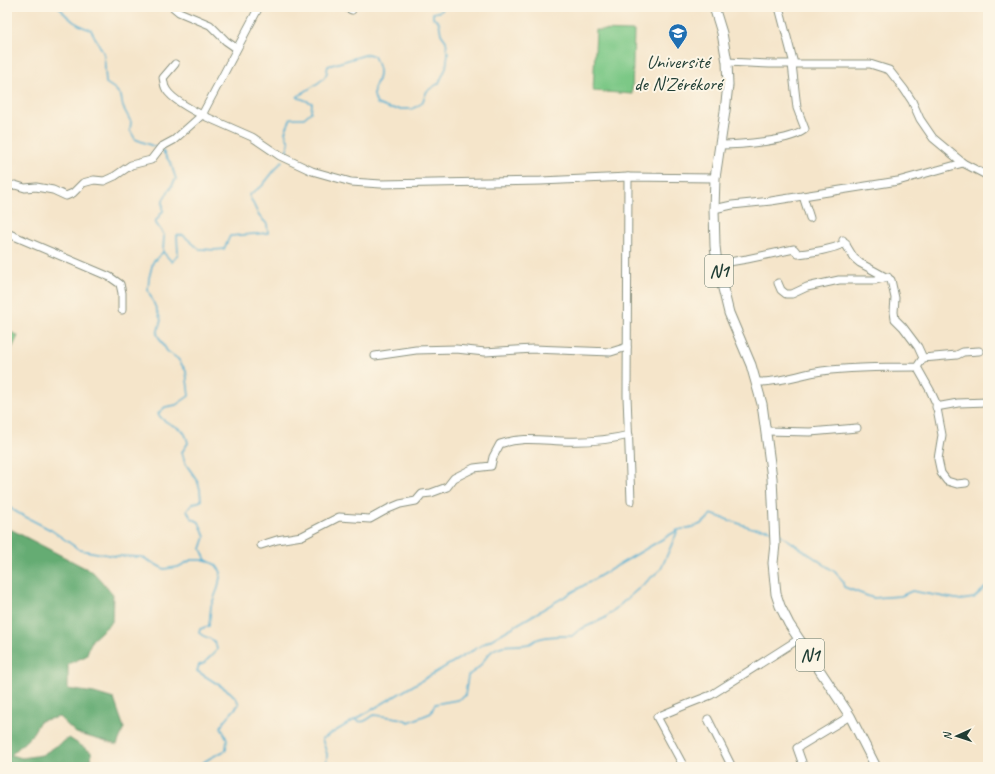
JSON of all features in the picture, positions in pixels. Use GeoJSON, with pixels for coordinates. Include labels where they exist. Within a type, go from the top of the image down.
{"type":"FeatureCollection","features":[{"type":"Feature","properties":{"kind":"main road","name":"N1"},"geometry":{"type":"LineString","coordinates":[[714,7],[722,33],[727,62],[728,84],[715,178],[714,209],[717,264],[729,313],[756,382],[766,431],[772,478],[776,594],[789,624],[850,716],[876,767]]}},
{"type":"Feature","properties":{"kind":"street"},"geometry":{"type":"LineString","coordinates":[[173,7],[179,12],[210,24],[226,41],[236,48]]}},
{"type":"Feature","properties":{"kind":"street"},"geometry":{"type":"LineString","coordinates":[[7,187],[15,185],[25,188],[36,187],[53,190],[66,196],[73,193],[83,183],[94,180],[104,180],[132,165],[151,160],[159,149],[174,140],[202,114],[259,7]]}},
{"type":"Feature","properties":{"kind":"street"},"geometry":{"type":"LineString","coordinates":[[720,145],[753,144],[795,136],[802,133],[805,129],[798,108],[793,64],[779,7]]}},
{"type":"Feature","properties":{"kind":"street"},"geometry":{"type":"LineString","coordinates":[[727,62],[870,64],[889,70],[912,101],[920,119],[933,138],[963,163],[988,176]]}},
{"type":"Feature","properties":{"kind":"street"},"geometry":{"type":"LineString","coordinates":[[175,64],[163,78],[165,89],[172,97],[194,111],[252,137],[283,157],[312,171],[351,182],[381,184],[628,178],[715,178]]}},
{"type":"Feature","properties":{"kind":"street"},"geometry":{"type":"LineString","coordinates":[[714,209],[732,205],[803,196],[898,181],[963,163]]}},
{"type":"Feature","properties":{"kind":"street"},"geometry":{"type":"LineString","coordinates":[[628,178],[628,347],[631,501]]}},
{"type":"Feature","properties":{"kind":"street"},"geometry":{"type":"LineString","coordinates":[[803,196],[810,218]]}},
{"type":"Feature","properties":{"kind":"street"},"geometry":{"type":"LineString","coordinates":[[7,234],[110,277],[120,284],[122,293],[122,310]]}},
{"type":"Feature","properties":{"kind":"street"},"geometry":{"type":"LineString","coordinates":[[717,264],[748,259],[794,248],[798,254],[813,252],[834,248],[844,241],[854,258],[860,263],[891,280],[895,298],[895,319],[918,347],[923,358]]}},
{"type":"Feature","properties":{"kind":"street"},"geometry":{"type":"LineString","coordinates":[[778,283],[781,290],[786,294],[792,294],[807,287],[838,280],[876,280],[888,277]]}},
{"type":"Feature","properties":{"kind":"street"},"geometry":{"type":"LineString","coordinates":[[375,356],[416,350],[456,349],[485,352],[533,349],[611,352],[628,347]]}},
{"type":"Feature","properties":{"kind":"street"},"geometry":{"type":"LineString","coordinates":[[917,366],[923,358],[957,355],[963,352],[979,351]]}},
{"type":"Feature","properties":{"kind":"street"},"geometry":{"type":"LineString","coordinates":[[756,382],[773,381],[800,375],[843,369],[917,366]]}},
{"type":"Feature","properties":{"kind":"street"},"geometry":{"type":"LineString","coordinates":[[917,366],[930,390],[936,407],[942,435],[938,459],[941,473],[947,480],[957,484],[966,483]]}},
{"type":"Feature","properties":{"kind":"street"},"geometry":{"type":"LineString","coordinates":[[936,407],[958,403],[988,402]]}},
{"type":"Feature","properties":{"kind":"street"},"geometry":{"type":"LineString","coordinates":[[766,431],[810,432],[857,428]]}},
{"type":"Feature","properties":{"kind":"street"},"geometry":{"type":"LineString","coordinates":[[261,545],[276,540],[302,536],[339,517],[370,519],[388,508],[416,500],[422,494],[447,488],[454,478],[474,468],[490,466],[500,444],[510,441],[528,439],[584,442],[610,440],[629,435]]}},
{"type":"Feature","properties":{"kind":"street"},"geometry":{"type":"LineString","coordinates":[[684,767],[657,717],[711,695],[799,639]]}},
{"type":"Feature","properties":{"kind":"street"},"geometry":{"type":"LineString","coordinates":[[800,767],[802,762],[797,748],[850,716]]}},
{"type":"Feature","properties":{"kind":"street"},"geometry":{"type":"LineString","coordinates":[[708,719],[732,767]]}},
{"type":"Feature","properties":{"kind":"green space"},"geometry":{"type":"Polygon","coordinates":[[[596,30],[634,31],[632,94],[593,91],[596,30]]]}},
{"type":"Feature","properties":{"kind":"green space"},"geometry":{"type":"Polygon","coordinates":[[[7,330],[18,336],[7,359],[7,330]]]}},
{"type":"Feature","properties":{"kind":"green space"},"geometry":{"type":"Polygon","coordinates":[[[7,530],[12,530],[93,572],[113,594],[112,622],[92,640],[86,656],[68,664],[68,689],[94,693],[114,699],[124,728],[117,745],[76,733],[59,717],[40,721],[31,736],[11,755],[22,758],[42,755],[69,738],[91,752],[92,767],[7,767],[7,530]]]}},
{"type":"Feature","properties":{"kind":"waterway"},"geometry":{"type":"LineString","coordinates":[[59,7],[65,15],[73,21],[91,30],[104,54],[106,83],[115,89],[121,96],[123,107],[131,122],[130,130],[135,139],[158,148]]}},
{"type":"Feature","properties":{"kind":"waterway"},"geometry":{"type":"LineString","coordinates":[[285,155],[289,143],[285,132],[291,118],[304,118],[311,112],[312,103],[297,97],[324,78],[328,66],[368,54],[374,56],[379,71],[378,80],[374,89],[377,104],[390,109],[413,109],[422,103],[427,91],[439,83],[446,68],[448,53],[446,41],[441,34],[439,22],[433,18],[433,13],[441,11],[443,7]]}},
{"type":"Feature","properties":{"kind":"waterway"},"geometry":{"type":"LineString","coordinates":[[162,150],[171,164],[176,179],[163,200],[163,211],[155,222],[164,235],[163,252],[153,262],[148,290],[161,320],[157,334],[167,351],[178,359],[186,371],[189,396],[176,405],[165,407],[158,414],[169,424],[182,430],[186,437],[188,443],[182,452],[185,463],[197,480],[200,489],[201,501],[194,503],[187,510],[191,518],[199,522],[205,537],[201,549],[206,560],[216,565],[221,572],[218,588],[211,606],[209,626],[200,629],[199,633],[213,640],[217,650],[203,664],[199,665],[197,671],[230,692],[239,704],[221,727],[227,739],[226,750],[208,759],[198,767]]}},
{"type":"Feature","properties":{"kind":"waterway"},"geometry":{"type":"LineString","coordinates":[[163,252],[172,262],[178,254],[177,235],[183,235],[199,249],[218,250],[224,249],[230,236],[268,233],[267,224],[259,216],[249,195],[262,186],[282,161]]}},
{"type":"Feature","properties":{"kind":"waterway"},"geometry":{"type":"LineString","coordinates":[[7,506],[51,530],[80,550],[115,556],[142,557],[164,569],[178,567],[191,560],[206,560]]}},
{"type":"Feature","properties":{"kind":"waterway"},"geometry":{"type":"LineString","coordinates":[[326,767],[327,754],[322,739],[678,530],[701,524],[711,514],[752,528],[771,530]]}},
{"type":"Feature","properties":{"kind":"waterway"},"geometry":{"type":"LineString","coordinates":[[355,720],[367,720],[374,715],[397,718],[409,722],[431,713],[435,704],[457,700],[465,696],[468,676],[478,668],[496,648],[529,644],[546,637],[572,636],[579,630],[605,618],[661,569],[678,530]]}},
{"type":"Feature","properties":{"kind":"waterway"},"geometry":{"type":"LineString","coordinates":[[778,533],[835,572],[842,580],[844,587],[873,598],[901,596],[912,591],[961,600],[974,598],[988,585]]}},
{"type":"Feature","properties":{"kind":"place","name":"Université de N'Zérékoré"},"geometry":{"type":"Point","coordinates":[678,50]}}]}
